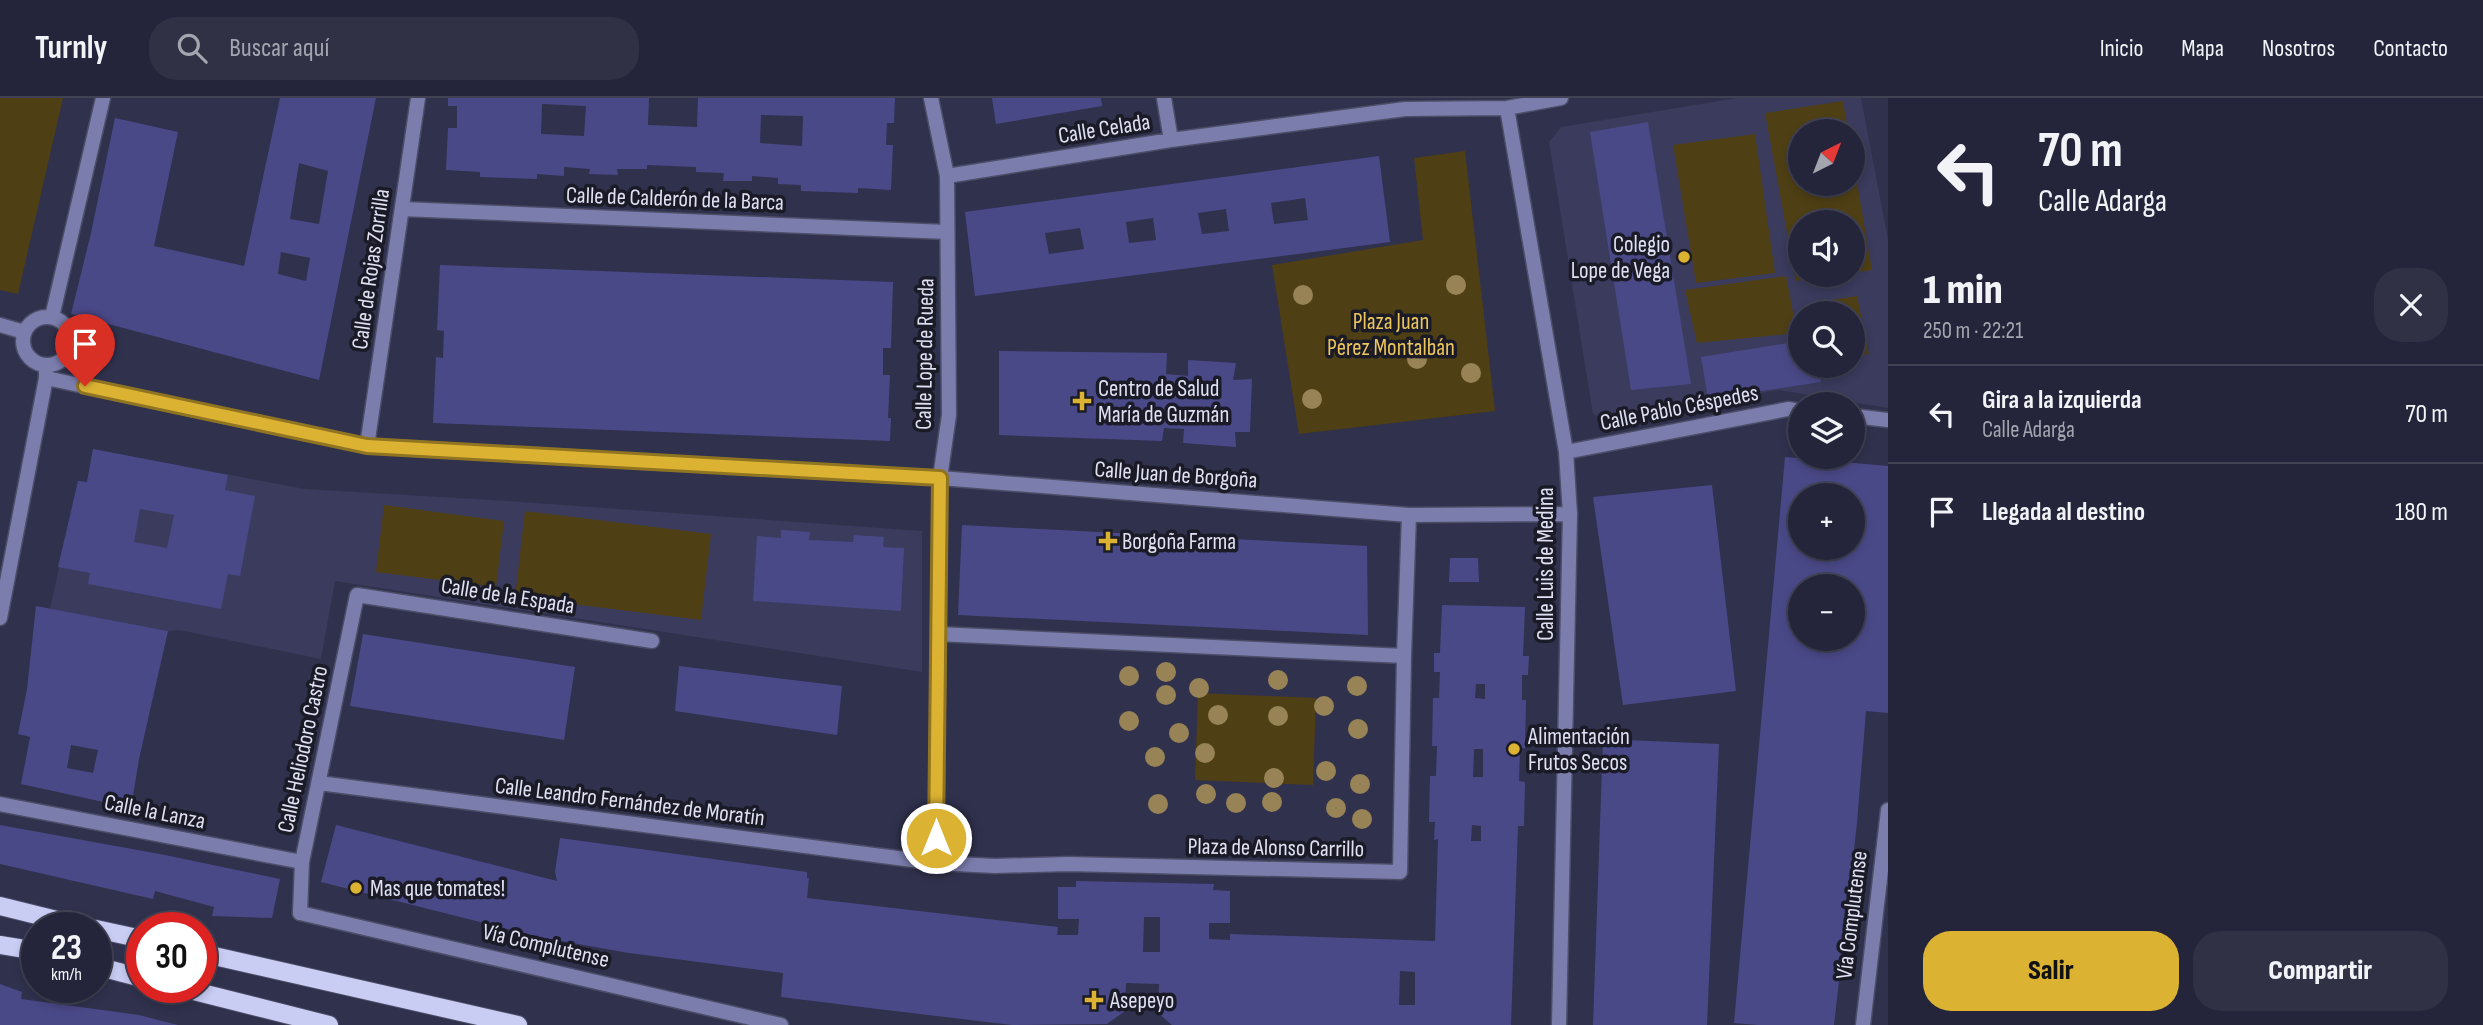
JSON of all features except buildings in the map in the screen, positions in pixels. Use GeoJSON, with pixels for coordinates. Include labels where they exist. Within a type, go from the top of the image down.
{"type":"FeatureCollection","features":[{"type":"Feature","properties":{"kind":"main road"},"geometry":{"type":"LineString","coordinates":[[0,906],[24,912]]}},
{"type":"Feature","properties":{"kind":"main road"},"geometry":{"type":"LineString","coordinates":[[0,945],[21,948]]}},
{"type":"Feature","properties":{"kind":"main road"},"geometry":{"type":"LineString","coordinates":[[217,957],[518,1025]]}},
{"type":"Feature","properties":{"kind":"main road"},"geometry":{"type":"LineString","coordinates":[[217,997],[328,1025]]}},
{"type":"Feature","properties":{"kind":"street"},"geometry":{"type":"LineString","coordinates":[[52,317],[103,98]]}},
{"type":"Feature","properties":{"kind":"street","name":"Calle de Rojas Zorrilla"},"geometry":{"type":"LineString","coordinates":[[367,446],[418,98]]}},
{"type":"Feature","properties":{"kind":"street","name":"Calle Lope de Rueda"},"geometry":{"type":"LineString","coordinates":[[931,98],[947,176],[949,415],[940,478],[936,863]]}},
{"type":"Feature","properties":{"kind":"street"},"geometry":{"type":"LineString","coordinates":[[1164,98],[1171,140]]}},
{"type":"Feature","properties":{"kind":"street","name":"Calle Celada"},"geometry":{"type":"LineString","coordinates":[[947,176],[1404,104],[1507,108],[1561,98]]}},
{"type":"Feature","properties":{"kind":"street","name":"Calle Luis de Medina"},"geometry":{"type":"LineString","coordinates":[[1507,108],[1566,452],[1570,514],[1559,1025]]}},
{"type":"Feature","properties":{"kind":"street","name":"Calle de Calderón de la Barca"},"geometry":{"type":"LineString","coordinates":[[402,209],[947,232]]}},
{"type":"Feature","properties":{"kind":"street"},"geometry":{"type":"LineString","coordinates":[[0,618],[46,372],[67,355],[72,344],[70,332],[63,322],[52,317],[41,317],[30,322],[24,332],[23,348],[32,361],[46,372]]}},
{"type":"Feature","properties":{"kind":"street"},"geometry":{"type":"LineString","coordinates":[[0,325],[24,332]]}},
{"type":"Feature","properties":{"kind":"street","name":"Calle Juan de Borgoña"},"geometry":{"type":"LineString","coordinates":[[46,372],[367,446],[940,478],[1409,515],[1570,514]]}},
{"type":"Feature","properties":{"kind":"street","name":"Calle Pablo Céspedes"},"geometry":{"type":"LineString","coordinates":[[1566,452],[1788,409]]}},
{"type":"Feature","properties":{"kind":"street"},"geometry":{"type":"LineString","coordinates":[[1865,417],[1888,420]]}},
{"type":"Feature","properties":{"kind":"street","name":"Plaza de Alonso Carrillo"},"geometry":{"type":"LineString","coordinates":[[936,863],[1400,872],[1409,515]]}},
{"type":"Feature","properties":{"kind":"street","name":"Calle de la Espada"},"geometry":{"type":"LineString","coordinates":[[357,594],[652,640]]}},
{"type":"Feature","properties":{"kind":"street","name":"Calle Heliodoro Castro"},"geometry":{"type":"LineString","coordinates":[[300,913],[302,862],[357,594]]}},
{"type":"Feature","properties":{"kind":"street"},"geometry":{"type":"LineString","coordinates":[[938,634],[1404,656]]}},
{"type":"Feature","properties":{"kind":"street","name":"Calle Leandro Fernández de Moratín"},"geometry":{"type":"LineString","coordinates":[[319,783],[936,863]]}},
{"type":"Feature","properties":{"kind":"street","name":"Calle la Lanza"},"geometry":{"type":"LineString","coordinates":[[0,804],[302,862]]}},
{"type":"Feature","properties":{"kind":"street","name":"Vía Complutense"},"geometry":{"type":"LineString","coordinates":[[1863,1025],[1888,810]]}},
{"type":"Feature","properties":{"kind":"street","name":"Vía Complutense"},"geometry":{"type":"LineString","coordinates":[[300,913],[781,1025]]}},
{"type":"Feature","properties":{"kind":"shaded area","name":"Colegio Lope de Vega"},"geometry":{"type":"Polygon","coordinates":[[[1737,98],[1861,98],[1865,119],[1788,119],[1788,196],[1866,196],[1866,124],[1888,240],[1888,408],[1865,404],[1865,392],[1779,390],[1604,419],[1593,414],[1549,142],[1561,127],[1737,98]]]}},
{"type":"Feature","properties":{"kind":"shaded area"},"geometry":{"type":"Polygon","coordinates":[[[93,449],[305,489],[922,531],[922,672],[335,581],[321,659],[179,630],[168,631],[50,609],[78,481],[87,482],[93,449]]]}},
{"type":"Feature","properties":{"kind":"green space"},"geometry":{"type":"Polygon","coordinates":[[[0,98],[63,98],[18,294],[0,290],[0,98]]]}},
{"type":"Feature","properties":{"kind":"green space"},"geometry":{"type":"Polygon","coordinates":[[[1843,101],[1846,119],[1788,119],[1788,196],[1859,196],[1862,210],[1788,210],[1788,238],[1765,113],[1843,101]]]}},
{"type":"Feature","properties":{"kind":"green space"},"geometry":{"type":"Polygon","coordinates":[[[1755,134],[1775,273],[1696,283],[1673,145],[1755,134]]]}},
{"type":"Feature","properties":{"kind":"green space","name":"Plaza Juan Pérez Montalbán"},"geometry":{"type":"Polygon","coordinates":[[[1465,151],[1495,411],[1299,434],[1272,265],[1423,240],[1414,158],[1465,151]]]}},
{"type":"Feature","properties":{"kind":"green space"},"geometry":{"type":"Polygon","coordinates":[[[1865,229],[1872,270],[1865,271],[1865,229]]]}},
{"type":"Feature","properties":{"kind":"green space"},"geometry":{"type":"Polygon","coordinates":[[[1786,276],[1791,301],[1788,301],[1788,334],[1697,343],[1685,290],[1786,276]]]}},
{"type":"Feature","properties":{"kind":"green space"},"geometry":{"type":"Polygon","coordinates":[[[1857,296],[1858,301],[1831,301],[1857,296]]]}},
{"type":"Feature","properties":{"kind":"green space"},"geometry":{"type":"Polygon","coordinates":[[[1865,335],[1869,354],[1865,354],[1865,335]]]}},
{"type":"Feature","properties":{"kind":"green space"},"geometry":{"type":"Polygon","coordinates":[[[384,505],[504,521],[496,587],[376,572],[384,505]]]}},
{"type":"Feature","properties":{"kind":"green space"},"geometry":{"type":"Polygon","coordinates":[[[525,511],[711,534],[701,620],[515,597],[525,511]]]}},
{"type":"Feature","properties":{"kind":"green space"},"geometry":{"type":"Polygon","coordinates":[[[1198,693],[1316,698],[1313,785],[1195,780],[1198,693]]]}},
{"type":"Feature","properties":{"kind":"place","name":"Colegio Lope de Vega"},"geometry":{"type":"Point","coordinates":[1684,257]}},
{"type":"Feature","properties":{"kind":"place","name":"Centro de Salud María de Guzmán"},"geometry":{"type":"Point","coordinates":[1082,401]}},
{"type":"Feature","properties":{"kind":"place","name":"Borgoña Farma"},"geometry":{"type":"Point","coordinates":[1108,541]}},
{"type":"Feature","properties":{"kind":"place","name":"Alimentación Frutos Secos"},"geometry":{"type":"Point","coordinates":[1514,749]}},
{"type":"Feature","properties":{"kind":"place","name":"Mas que tomates!"},"geometry":{"type":"Point","coordinates":[356,888]}},
{"type":"Feature","properties":{"kind":"place","name":"Asepeyo"},"geometry":{"type":"Point","coordinates":[1094,1000]}},
{"type":"Feature","properties":{"kind":"route"},"geometry":{"type":"LineString","coordinates":[[85,386],[367,446],[940,478],[936,838]]}}]}
